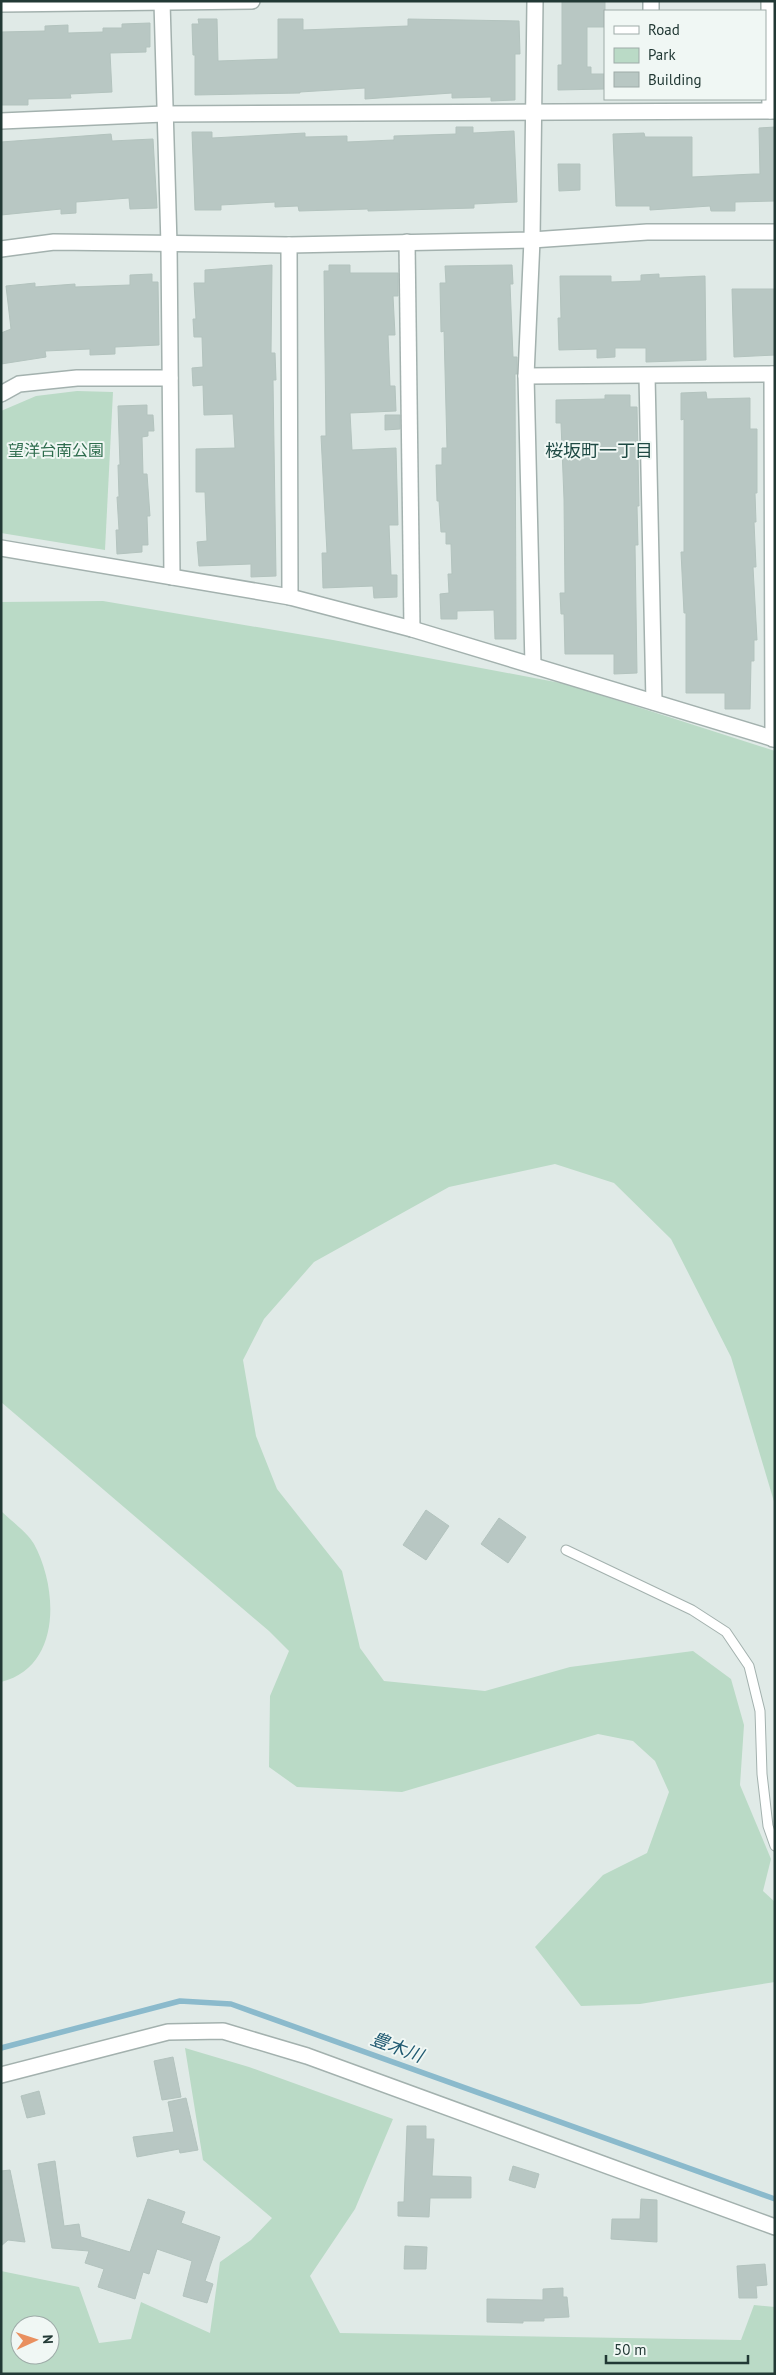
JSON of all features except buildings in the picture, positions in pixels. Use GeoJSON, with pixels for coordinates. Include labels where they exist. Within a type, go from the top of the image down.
{"type":"FeatureCollection","features":[{"type":"Feature","properties":{"kind":"street"},"geometry":{"type":"LineString","coordinates":[[1,4],[252,1]]}},
{"type":"Feature","properties":{"kind":"street"},"geometry":{"type":"LineString","coordinates":[[533,665],[526,376],[532,240],[535,1]]}},
{"type":"Feature","properties":{"kind":"street"},"geometry":{"type":"LineString","coordinates":[[1,121],[164,114],[535,111],[653,105],[773,111],[769,1]]}},
{"type":"Feature","properties":{"kind":"street"},"geometry":{"type":"LineString","coordinates":[[162,2],[169,245],[172,578]]}},
{"type":"Feature","properties":{"kind":"street"},"geometry":{"type":"LineString","coordinates":[[1,249],[54,242],[169,245],[289,245],[532,240],[647,232],[775,232]]}},
{"type":"Feature","properties":{"kind":"street"},"geometry":{"type":"LineString","coordinates":[[407,242],[412,629]]}},
{"type":"Feature","properties":{"kind":"street"},"geometry":{"type":"LineString","coordinates":[[289,245],[290,597]]}},
{"type":"Feature","properties":{"kind":"street"},"geometry":{"type":"LineString","coordinates":[[1,548],[290,597],[412,629],[774,739],[773,374],[526,376]]}},
{"type":"Feature","properties":{"kind":"street"},"geometry":{"type":"LineString","coordinates":[[647,376],[654,702]]}},
{"type":"Feature","properties":{"kind":"street"},"geometry":{"type":"LineString","coordinates":[[1,394],[19,384],[77,378],[170,378]]}},
{"type":"Feature","properties":{"kind":"street"},"geometry":{"type":"LineString","coordinates":[[1,2076],[168,2032],[223,2031],[307,2056],[775,2226]]}},
{"type":"Feature","properties":{"kind":"lane"},"geometry":{"type":"LineString","coordinates":[[566,1550],[692,1610],[726,1632],[749,1666],[760,1711],[762,1774],[768,1826],[775,1846]]}},
{"type":"Feature","properties":{"kind":"green space","name":"望洋台南公園"},"geometry":{"type":"Polygon","coordinates":[[[77,391],[113,392],[105,550],[1,533],[1,411],[36,396],[77,391]]]}},
{"type":"Feature","properties":{"kind":"green space"},"geometry":{"type":"Polygon","coordinates":[[[103,601],[333,640],[566,684],[775,751],[775,1505],[731,1357],[671,1239],[614,1183],[555,1164],[449,1187],[314,1262],[264,1319],[243,1360],[256,1436],[277,1489],[342,1571],[360,1648],[384,1681],[485,1691],[570,1667],[693,1651],[731,1679],[744,1725],[740,1785],[771,1859],[763,1891],[775,1902],[775,1982],[640,2004],[581,2006],[535,1947],[603,1875],[647,1853],[669,1792],[655,1761],[633,1741],[598,1734],[402,1792],[297,1787],[269,1767],[270,1696],[289,1651],[269,1631],[1,1402],[1,602],[103,601]]]}},
{"type":"Feature","properties":{"kind":"green space"},"geometry":{"type":"Polygon","coordinates":[[[1,1511],[34,1544],[48,1582],[50,1603],[49,1624],[45,1643],[35,1660],[21,1674],[1,1682],[1,1511]]]}},
{"type":"Feature","properties":{"kind":"green space"},"geometry":{"type":"Polygon","coordinates":[[[185,2048],[249,2067],[393,2119],[355,2209],[310,2276],[340,2333],[741,2340],[754,2305],[775,2307],[775,2374],[1,2374],[1,2271],[79,2287],[99,2343],[131,2339],[141,2302],[210,2333],[220,2262],[251,2240],[272,2218],[203,2160],[185,2048]]]}},
{"type":"Feature","properties":{"kind":"waterway","name":"豊木川"},"geometry":{"type":"LineString","coordinates":[[1,2048],[180,2001],[231,2004],[775,2199]]}},
{"type":"Feature","properties":{"kind":"district","name":"桜坂町一丁目"},"geometry":{"type":"Point","coordinates":[599,450]}}]}
